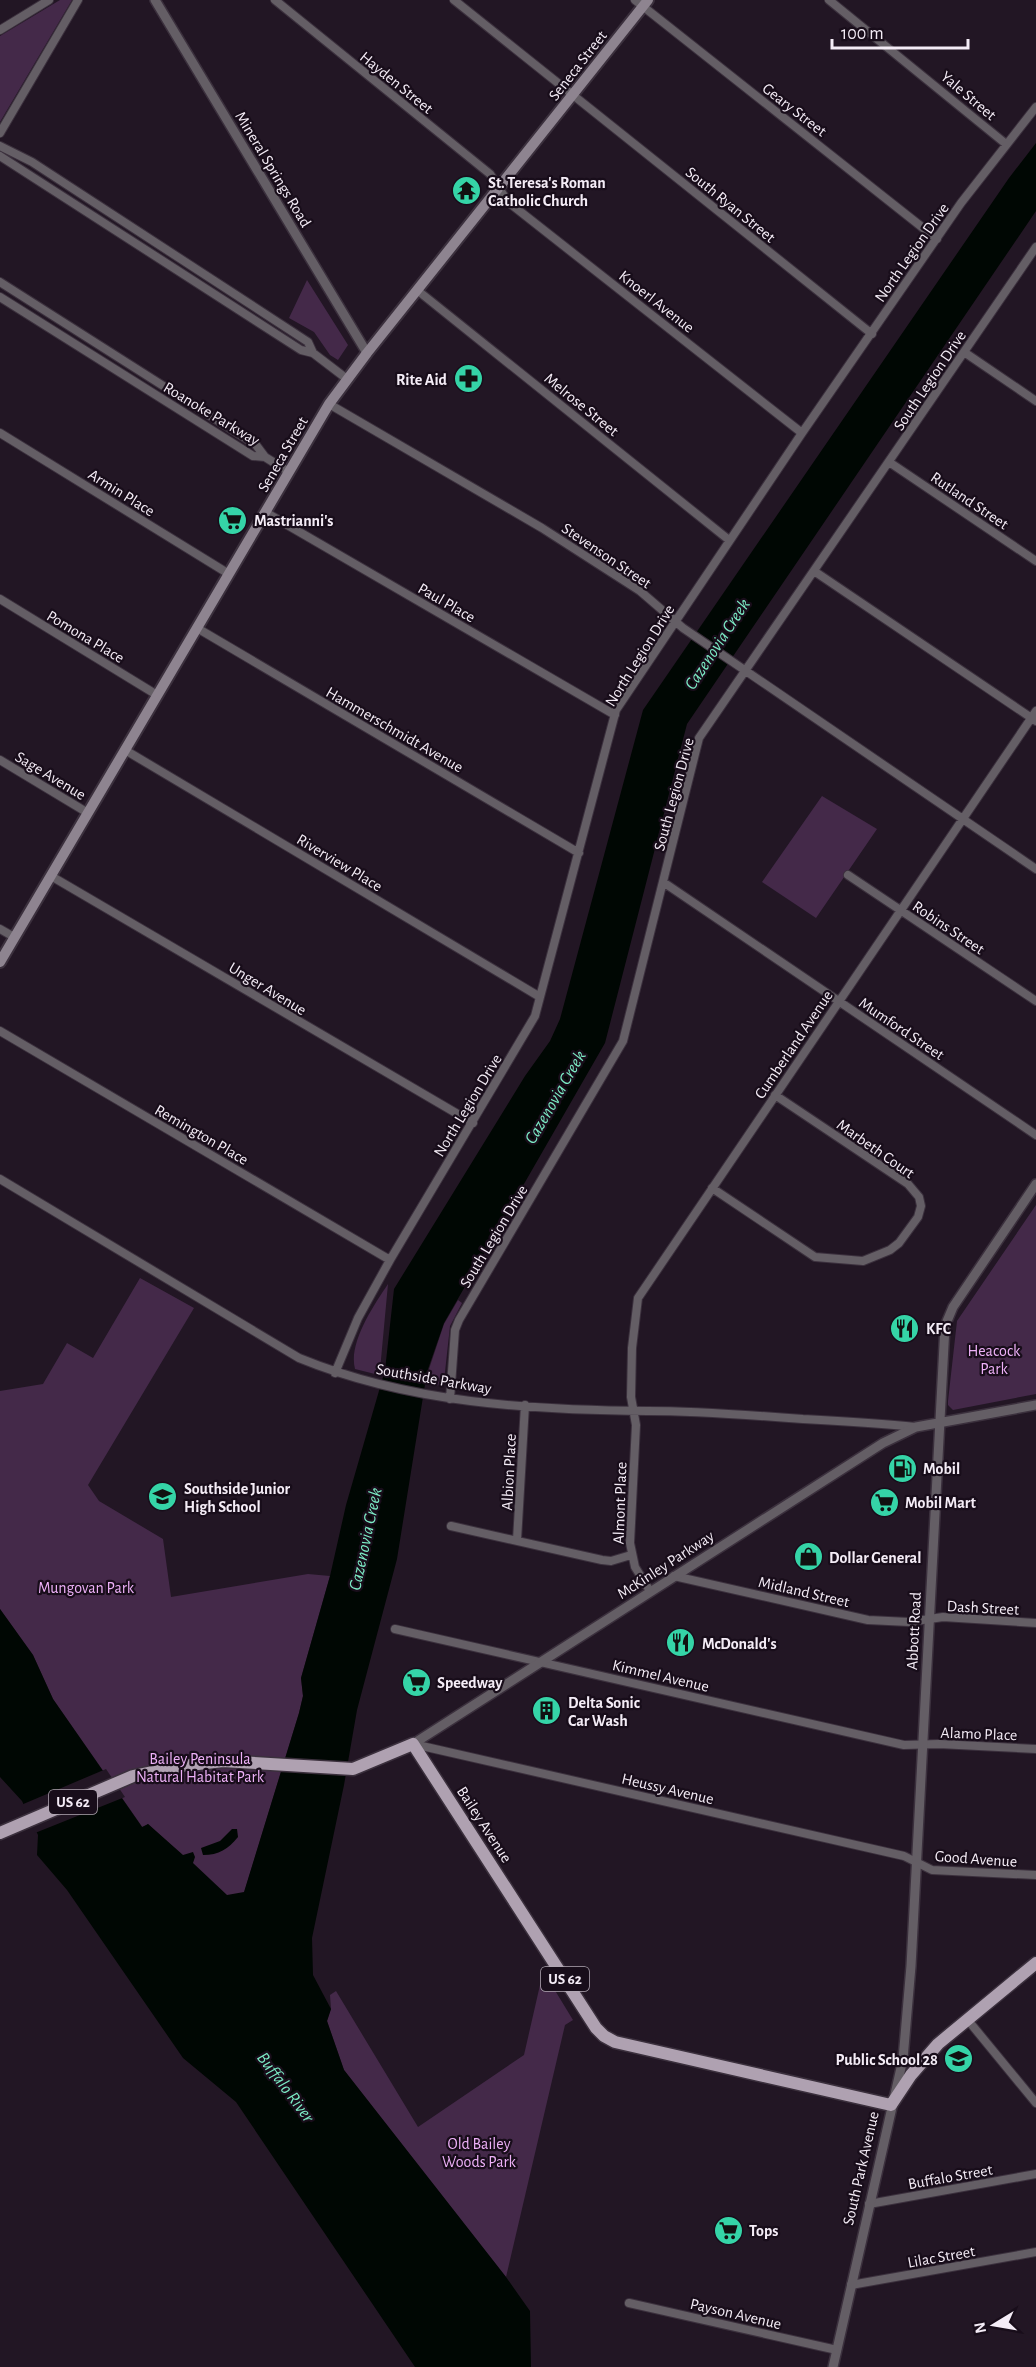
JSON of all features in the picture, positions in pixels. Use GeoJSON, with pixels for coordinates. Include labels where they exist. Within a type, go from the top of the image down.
{"type":"FeatureCollection","features":[{"type":"Feature","properties":{"kind":"main road","name":"Seneca Street"},"geometry":{"type":"LineString","coordinates":[[0,962],[329,404],[346,379],[573,95],[642,2]]}},
{"type":"Feature","properties":{"kind":"main road","name":"US 62"},"geometry":{"type":"LineString","coordinates":[[0,1833],[133,1776],[181,1766],[223,1761],[353,1769],[413,1744]]}},
{"type":"Feature","properties":{"kind":"main road","name":"Bailey Avenue"},"geometry":{"type":"LineString","coordinates":[[413,1744],[596,2028],[604,2036],[615,2042],[891,2104]]}},
{"type":"Feature","properties":{"kind":"main road","name":"South Park Avenue"},"geometry":{"type":"LineString","coordinates":[[891,2104],[911,2075],[938,2044],[1036,1963]]}},
{"type":"Feature","properties":{"kind":"street"},"geometry":{"type":"LineString","coordinates":[[0,30],[49,0]]}},
{"type":"Feature","properties":{"kind":"street"},"geometry":{"type":"LineString","coordinates":[[0,133],[78,0]]}},
{"type":"Feature","properties":{"kind":"street","name":"Mineral Springs Road"},"geometry":{"type":"LineString","coordinates":[[155,0],[367,353]]}},
{"type":"Feature","properties":{"kind":"street","name":"Hayden Street"},"geometry":{"type":"LineString","coordinates":[[274,0],[490,174],[499,188]]}},
{"type":"Feature","properties":{"kind":"street","name":"South Ryan Street"},"geometry":{"type":"LineString","coordinates":[[454,0],[872,334]]}},
{"type":"Feature","properties":{"kind":"street","name":"Yale Street"},"geometry":{"type":"LineString","coordinates":[[830,0],[1006,144]]}},
{"type":"Feature","properties":{"kind":"street","name":"Geary Street"},"geometry":{"type":"LineString","coordinates":[[642,2],[937,239]]}},
{"type":"Feature","properties":{"kind":"street","name":"North Legion Drive"},"geometry":{"type":"LineString","coordinates":[[335,1373],[358,1318],[390,1260],[535,1016],[615,715],[802,433],[937,239],[1036,106]]}},
{"type":"Feature","properties":{"kind":"street"},"geometry":{"type":"LineString","coordinates":[[0,146],[32,162],[308,342],[313,353]]}},
{"type":"Feature","properties":{"kind":"street"},"geometry":{"type":"LineString","coordinates":[[0,156],[301,350],[313,353],[346,379]]}},
{"type":"Feature","properties":{"kind":"street","name":"Knoerl Avenue"},"geometry":{"type":"LineString","coordinates":[[499,188],[508,202],[802,433]]}},
{"type":"Feature","properties":{"kind":"street"},"geometry":{"type":"LineString","coordinates":[[103,223],[109,213]]}},
{"type":"Feature","properties":{"kind":"street","name":"South Legion Drive"},"geometry":{"type":"LineString","coordinates":[[450,1399],[456,1330],[459,1320],[623,1041],[699,738],[743,669],[814,571],[1036,247]]}},
{"type":"Feature","properties":{"kind":"street"},"geometry":{"type":"LineString","coordinates":[[207,289],[213,280]]}},
{"type":"Feature","properties":{"kind":"street","name":"Roanoke Parkway"},"geometry":{"type":"LineString","coordinates":[[0,282],[256,445],[265,457],[289,472]]}},
{"type":"Feature","properties":{"kind":"street","name":"Melrose Street"},"geometry":{"type":"LineString","coordinates":[[417,290],[729,540]]}},
{"type":"Feature","properties":{"kind":"street","name":"Roanoke Parkway"},"geometry":{"type":"LineString","coordinates":[[0,297],[253,456],[265,457]]}},
{"type":"Feature","properties":{"kind":"street"},"geometry":{"type":"LineString","coordinates":[[44,324],[50,315]]}},
{"type":"Feature","properties":{"kind":"street"},"geometry":{"type":"LineString","coordinates":[[964,352],[1036,401]]}},
{"type":"Feature","properties":{"kind":"street","name":"Roanoke Parkway"},"geometry":{"type":"LineString","coordinates":[[147,390],[154,380]]}},
{"type":"Feature","properties":{"kind":"street","name":"Stevenson Street"},"geometry":{"type":"LineString","coordinates":[[329,404],[542,528],[640,591],[675,622],[1036,869]]}},
{"type":"Feature","properties":{"kind":"street","name":"Armin Place"},"geometry":{"type":"LineString","coordinates":[[0,433],[229,573]]}},
{"type":"Feature","properties":{"kind":"street","name":"Rutland Street"},"geometry":{"type":"LineString","coordinates":[[889,462],[1036,561]]}},
{"type":"Feature","properties":{"kind":"street","name":"Paul Place"},"geometry":{"type":"LineString","coordinates":[[266,512],[615,715]]}},
{"type":"Feature","properties":{"kind":"street"},"geometry":{"type":"LineString","coordinates":[[814,571],[1034,717]]}},
{"type":"Feature","properties":{"kind":"street","name":"Pomona Place"},"geometry":{"type":"LineString","coordinates":[[0,599],[158,695]]}},
{"type":"Feature","properties":{"kind":"street","name":"Hammerschmidt Avenue"},"geometry":{"type":"LineString","coordinates":[[197,628],[579,853]]}},
{"type":"Feature","properties":{"kind":"street","name":"Cumberland Avenue"},"geometry":{"type":"LineString","coordinates":[[633,1411],[632,1348],[638,1298],[838,1000],[1034,717]]}},
{"type":"Feature","properties":{"kind":"street","name":"Riverview Place"},"geometry":{"type":"LineString","coordinates":[[125,750],[540,997]]}},
{"type":"Feature","properties":{"kind":"street","name":"Sage Avenue"},"geometry":{"type":"LineString","coordinates":[[0,760],[88,813]]}},
{"type":"Feature","properties":{"kind":"street","name":"Robins Street"},"geometry":{"type":"LineString","coordinates":[[848,875],[1036,1001]]}},
{"type":"Feature","properties":{"kind":"street","name":"Unger Avenue"},"geometry":{"type":"LineString","coordinates":[[51,876],[473,1123]]}},
{"type":"Feature","properties":{"kind":"street","name":"Mumford Street"},"geometry":{"type":"LineString","coordinates":[[663,882],[1036,1135]]}},
{"type":"Feature","properties":{"kind":"street"},"geometry":{"type":"LineString","coordinates":[[0,929],[14,937]]}},
{"type":"Feature","properties":{"kind":"street","name":"Remington Place"},"geometry":{"type":"LineString","coordinates":[[0,1031],[390,1260]]}},
{"type":"Feature","properties":{"kind":"street","name":"Marbeth Court"},"geometry":{"type":"LineString","coordinates":[[712,1188],[815,1257],[863,1261],[880,1256],[899,1243],[918,1217],[921,1206],[919,1197],[908,1184],[775,1095]]}},
{"type":"Feature","properties":{"kind":"street","name":"Southside Parkway"},"geometry":{"type":"LineString","coordinates":[[0,1179],[299,1358],[335,1373],[450,1399],[633,1411],[756,1415],[916,1427]]}},
{"type":"Feature","properties":{"kind":"street","name":"Abbott Road"},"geometry":{"type":"LineString","coordinates":[[891,2104],[903,2058],[916,1861],[943,1343],[948,1316],[1036,1184]]}},
{"type":"Feature","properties":{"kind":"street","name":"Albion Place"},"geometry":{"type":"LineString","coordinates":[[517,1540],[525,1405]]}},
{"type":"Feature","properties":{"kind":"street"},"geometry":{"type":"LineString","coordinates":[[939,1423],[1036,1405]]}},
{"type":"Feature","properties":{"kind":"street","name":"Almont Place"},"geometry":{"type":"LineString","coordinates":[[633,1411],[636,1425],[630,1531],[631,1555],[635,1567],[650,1591]]}},
{"type":"Feature","properties":{"kind":"street","name":"McKinley Parkway"},"geometry":{"type":"LineString","coordinates":[[413,1744],[873,1449],[916,1427],[939,1423]]}},
{"type":"Feature","properties":{"kind":"street"},"geometry":{"type":"LineString","coordinates":[[451,1526],[602,1560],[611,1561],[631,1555]]}},
{"type":"Feature","properties":{"kind":"street","name":"Midland Street"},"geometry":{"type":"LineString","coordinates":[[674,1575],[868,1620],[909,1622],[928,1619]]}},
{"type":"Feature","properties":{"kind":"street","name":"Dash Street"},"geometry":{"type":"LineString","coordinates":[[928,1619],[943,1617],[1036,1623]]}},
{"type":"Feature","properties":{"kind":"street","name":"Kimmel Avenue"},"geometry":{"type":"LineString","coordinates":[[395,1629],[904,1745],[921,1745]]}},
{"type":"Feature","properties":{"kind":"street","name":"Heussy Avenue"},"geometry":{"type":"LineString","coordinates":[[413,1744],[904,1856],[916,1861]]}},
{"type":"Feature","properties":{"kind":"street","name":"Alamo Place"},"geometry":{"type":"LineString","coordinates":[[921,1745],[1036,1749]]}},
{"type":"Feature","properties":{"kind":"street","name":"Good Avenue"},"geometry":{"type":"LineString","coordinates":[[916,1861],[932,1870],[1036,1875]]}},
{"type":"Feature","properties":{"kind":"street"},"geometry":{"type":"LineString","coordinates":[[967,2019],[1036,2103]]}},
{"type":"Feature","properties":{"kind":"street","name":"South Park Avenue"},"geometry":{"type":"LineString","coordinates":[[832,2367],[891,2104]]}},
{"type":"Feature","properties":{"kind":"street","name":"Buffalo Street"},"geometry":{"type":"LineString","coordinates":[[869,2204],[1036,2174]]}},
{"type":"Feature","properties":{"kind":"street","name":"Lilac Street"},"geometry":{"type":"LineString","coordinates":[[851,2285],[1036,2252]]}},
{"type":"Feature","properties":{"kind":"street","name":"Payson Avenue"},"geometry":{"type":"LineString","coordinates":[[629,2303],[837,2350]]}},
{"type":"Feature","properties":{"kind":"green space"},"geometry":{"type":"Polygon","coordinates":[[[60,0],[72,0],[0,122],[0,36],[60,0]]]}},
{"type":"Feature","properties":{"kind":"green space"},"geometry":{"type":"Polygon","coordinates":[[[307,280],[348,345],[338,360],[330,355],[314,332],[289,318],[307,280]]]}},
{"type":"Feature","properties":{"kind":"green space"},"geometry":{"type":"Polygon","coordinates":[[[822,796],[877,829],[816,918],[762,882],[822,796]]]}},
{"type":"Feature","properties":{"kind":"green space","name":"Heacock Park"},"geometry":{"type":"Polygon","coordinates":[[[1036,1205],[1036,1394],[953,1410],[948,1405],[948,1401],[957,1321],[1036,1205]]]}},
{"type":"Feature","properties":{"kind":"green space","name":"Mungovan Park"},"geometry":{"type":"Polygon","coordinates":[[[140,1278],[194,1308],[88,1485],[99,1501],[163,1539],[171,1597],[308,1574],[330,1576],[301,1678],[303,1696],[299,1713],[244,1893],[227,1896],[148,1824],[143,1828],[53,1699],[33,1655],[0,1609],[0,1391],[43,1384],[67,1343],[93,1358],[140,1278]]]}},
{"type":"Feature","properties":{"kind":"green space"},"geometry":{"type":"Polygon","coordinates":[[[388,1284],[380,1370],[377,1369],[375,1374],[355,1369],[355,1348],[359,1336],[388,1284]]]}},
{"type":"Feature","properties":{"kind":"green space"},"geometry":{"type":"Polygon","coordinates":[[[458,1300],[462,1303],[450,1326],[444,1381],[441,1385],[432,1386],[433,1381],[426,1379],[428,1372],[444,1324],[458,1300]]]}},
{"type":"Feature","properties":{"kind":"green space","name":"Old Bailey Woods Park"},"geometry":{"type":"Polygon","coordinates":[[[548,1979],[573,2020],[565,2025],[506,2277],[344,2070],[327,2021],[331,2009],[330,1995],[336,1991],[418,2127],[524,2055],[540,1985],[548,1979]]]}},
{"type":"Feature","properties":{"kind":"water"},"geometry":{"type":"Polygon","coordinates":[[[1036,143],[1036,211],[687,724],[605,1043],[444,1323],[427,1372],[397,1559],[357,1710],[312,1938],[313,1975],[331,2009],[327,2021],[344,2070],[530,2311],[531,2367],[415,2367],[236,2102],[183,2058],[67,1890],[37,1855],[38,1835],[22,1801],[0,1777],[0,1609],[33,1655],[53,1699],[142,1827],[148,1824],[183,1855],[193,1852],[195,1857],[193,1863],[227,1895],[244,1892],[299,1713],[303,1696],[301,1678],[330,1576],[346,1505],[385,1370],[394,1289],[525,1076],[550,1041],[560,1019],[643,710],[1009,178],[1036,143]]]}},
{"type":"Feature","properties":{"kind":"water"},"geometry":{"type":"Polygon","coordinates":[[[232,1829],[237,1829],[238,1837],[231,1845],[218,1852],[203,1855],[201,1848],[220,1841],[232,1829]]]}},
{"type":"Feature","properties":{"kind":"pier"},"geometry":{"type":"Polygon","coordinates":[[[106,1769],[125,1797],[35,1833],[21,1805],[106,1769]]]}},
{"type":"Feature","properties":{"kind":"place","name":"St. Teresa's Roman Catholic Church"},"geometry":{"type":"Point","coordinates":[467,191]}},
{"type":"Feature","properties":{"kind":"place","name":"Rite Aid"},"geometry":{"type":"Point","coordinates":[468,379]}},
{"type":"Feature","properties":{"kind":"place","name":"Mastrianni's"},"geometry":{"type":"Point","coordinates":[233,520]}},
{"type":"Feature","properties":{"kind":"place","name":"KFC"},"geometry":{"type":"Point","coordinates":[905,1328]}},
{"type":"Feature","properties":{"kind":"place","name":"Mobil"},"geometry":{"type":"Point","coordinates":[902,1468]}},
{"type":"Feature","properties":{"kind":"place","name":"Southside Junior High School"},"geometry":{"type":"Point","coordinates":[163,1497]}},
{"type":"Feature","properties":{"kind":"place","name":"Mobil Mart"},"geometry":{"type":"Point","coordinates":[884,1502]}},
{"type":"Feature","properties":{"kind":"place","name":"Dollar General"},"geometry":{"type":"Point","coordinates":[808,1557]}},
{"type":"Feature","properties":{"kind":"place","name":"McDonald's"},"geometry":{"type":"Point","coordinates":[681,1643]}},
{"type":"Feature","properties":{"kind":"place","name":"Speedway"},"geometry":{"type":"Point","coordinates":[416,1682]}},
{"type":"Feature","properties":{"kind":"place","name":"Delta Sonic Car Wash"},"geometry":{"type":"Point","coordinates":[547,1711]}},
{"type":"Feature","properties":{"kind":"place","name":"Public School 28"},"geometry":{"type":"Point","coordinates":[959,2059]}},
{"type":"Feature","properties":{"kind":"place","name":"Tops"},"geometry":{"type":"Point","coordinates":[728,2230]}},
{"type":"Feature","properties":{"kind":"water label","name":"Cazenovia Creek"},"geometry":{"type":"Point","coordinates":[717,644]}},
{"type":"Feature","properties":{"kind":"water label","name":"Cazenovia Creek"},"geometry":{"type":"Point","coordinates":[555,1097]}},
{"type":"Feature","properties":{"kind":"water label","name":"Cazenovia Creek"},"geometry":{"type":"Point","coordinates":[365,1539]}},
{"type":"Feature","properties":{"kind":"water label","name":"Buffalo River"},"geometry":{"type":"Point","coordinates":[286,2087]}},
{"type":"Feature","properties":{"kind":"park label","name":"Bailey Peninsula Natural Habitat Park"},"geometry":{"type":"Point","coordinates":[200,1767]}}]}
